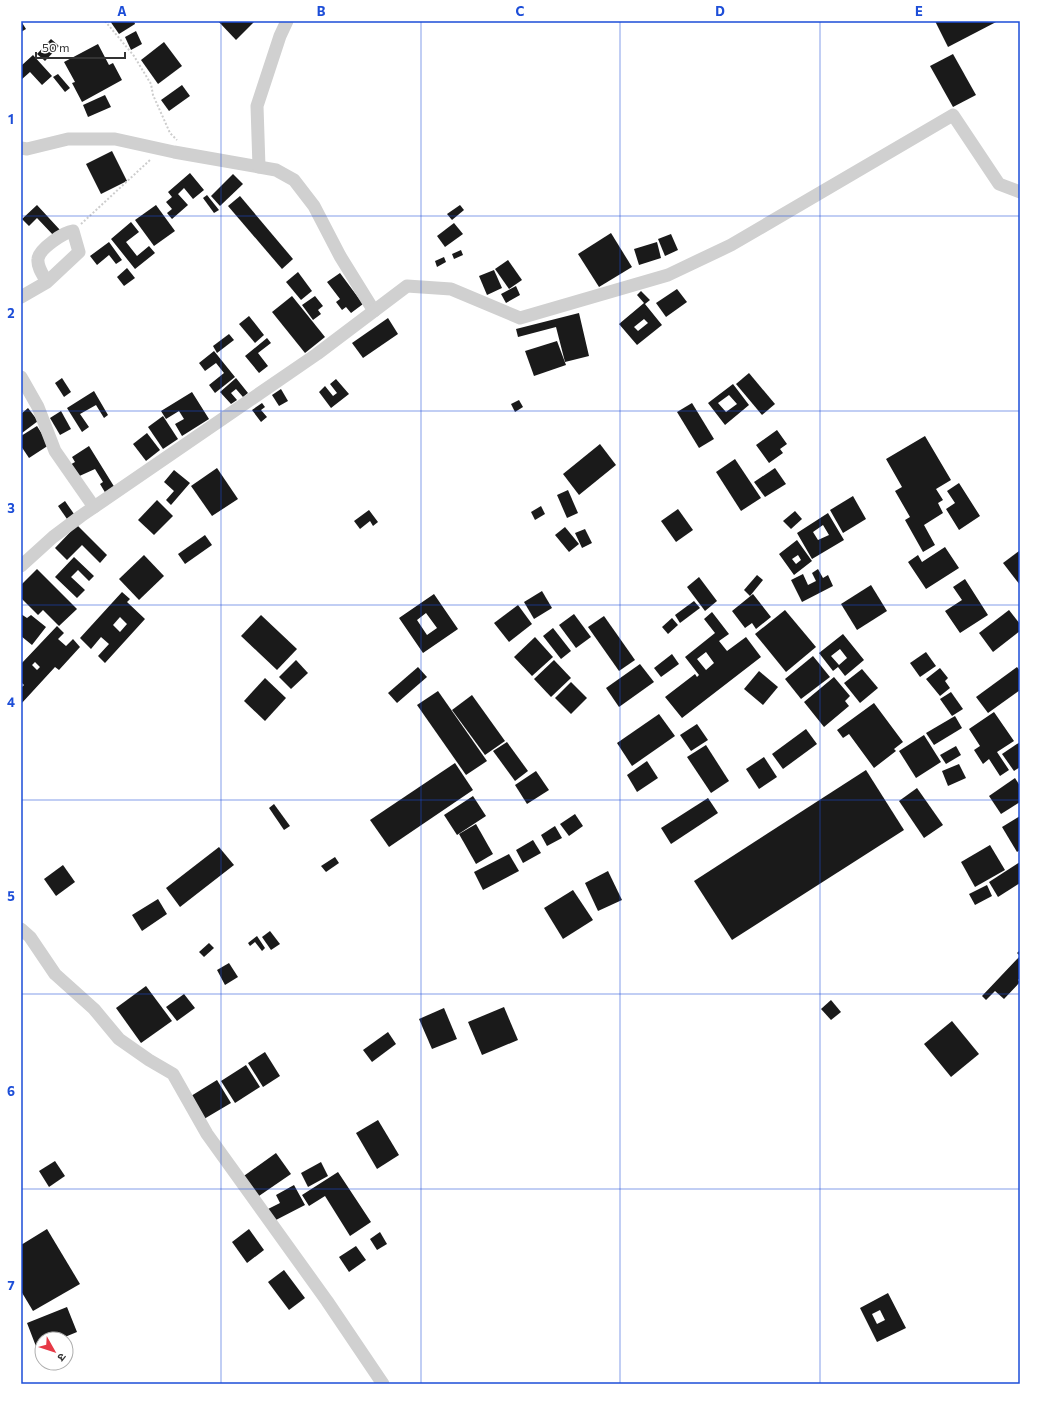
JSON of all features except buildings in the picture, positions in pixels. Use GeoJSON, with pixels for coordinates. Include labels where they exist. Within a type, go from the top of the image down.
{"type":"FeatureCollection","features":[{"type":"Feature","properties":{"kind":"street"},"geometry":{"type":"LineString","coordinates":[[259,167],[257,106],[280,36],[287,21]]}},
{"type":"Feature","properties":{"kind":"street"},"geometry":{"type":"LineString","coordinates":[[21,566],[53,537],[94,507],[317,354],[407,286],[451,289],[520,318],[668,275],[732,245],[953,115],[999,184],[1020,192]]}},
{"type":"Feature","properties":{"kind":"street"},"geometry":{"type":"LineString","coordinates":[[21,148],[27,149],[68,139],[115,139],[276,170],[294,180],[314,206],[340,256],[374,311]]}},
{"type":"Feature","properties":{"kind":"street"},"geometry":{"type":"LineString","coordinates":[[21,297],[47,282],[78,252],[73,231],[66,232],[44,248],[39,255],[38,265],[47,282]]}},
{"type":"Feature","properties":{"kind":"street"},"geometry":{"type":"LineString","coordinates":[[21,377],[38,407],[55,451],[94,507]]}},
{"type":"Feature","properties":{"kind":"street"},"geometry":{"type":"LineString","coordinates":[[21,929],[30,937],[54,974],[94,1009],[119,1039],[149,1060],[173,1074],[207,1134],[327,1301],[383,1384]]}},
{"type":"Feature","properties":{"kind":"path"},"geometry":{"type":"LineString","coordinates":[[105,21],[134,56],[151,84],[153,95],[170,133],[192,155]]}},
{"type":"Feature","properties":{"kind":"path"},"geometry":{"type":"LineString","coordinates":[[73,231],[161,149],[170,133]]}}]}
